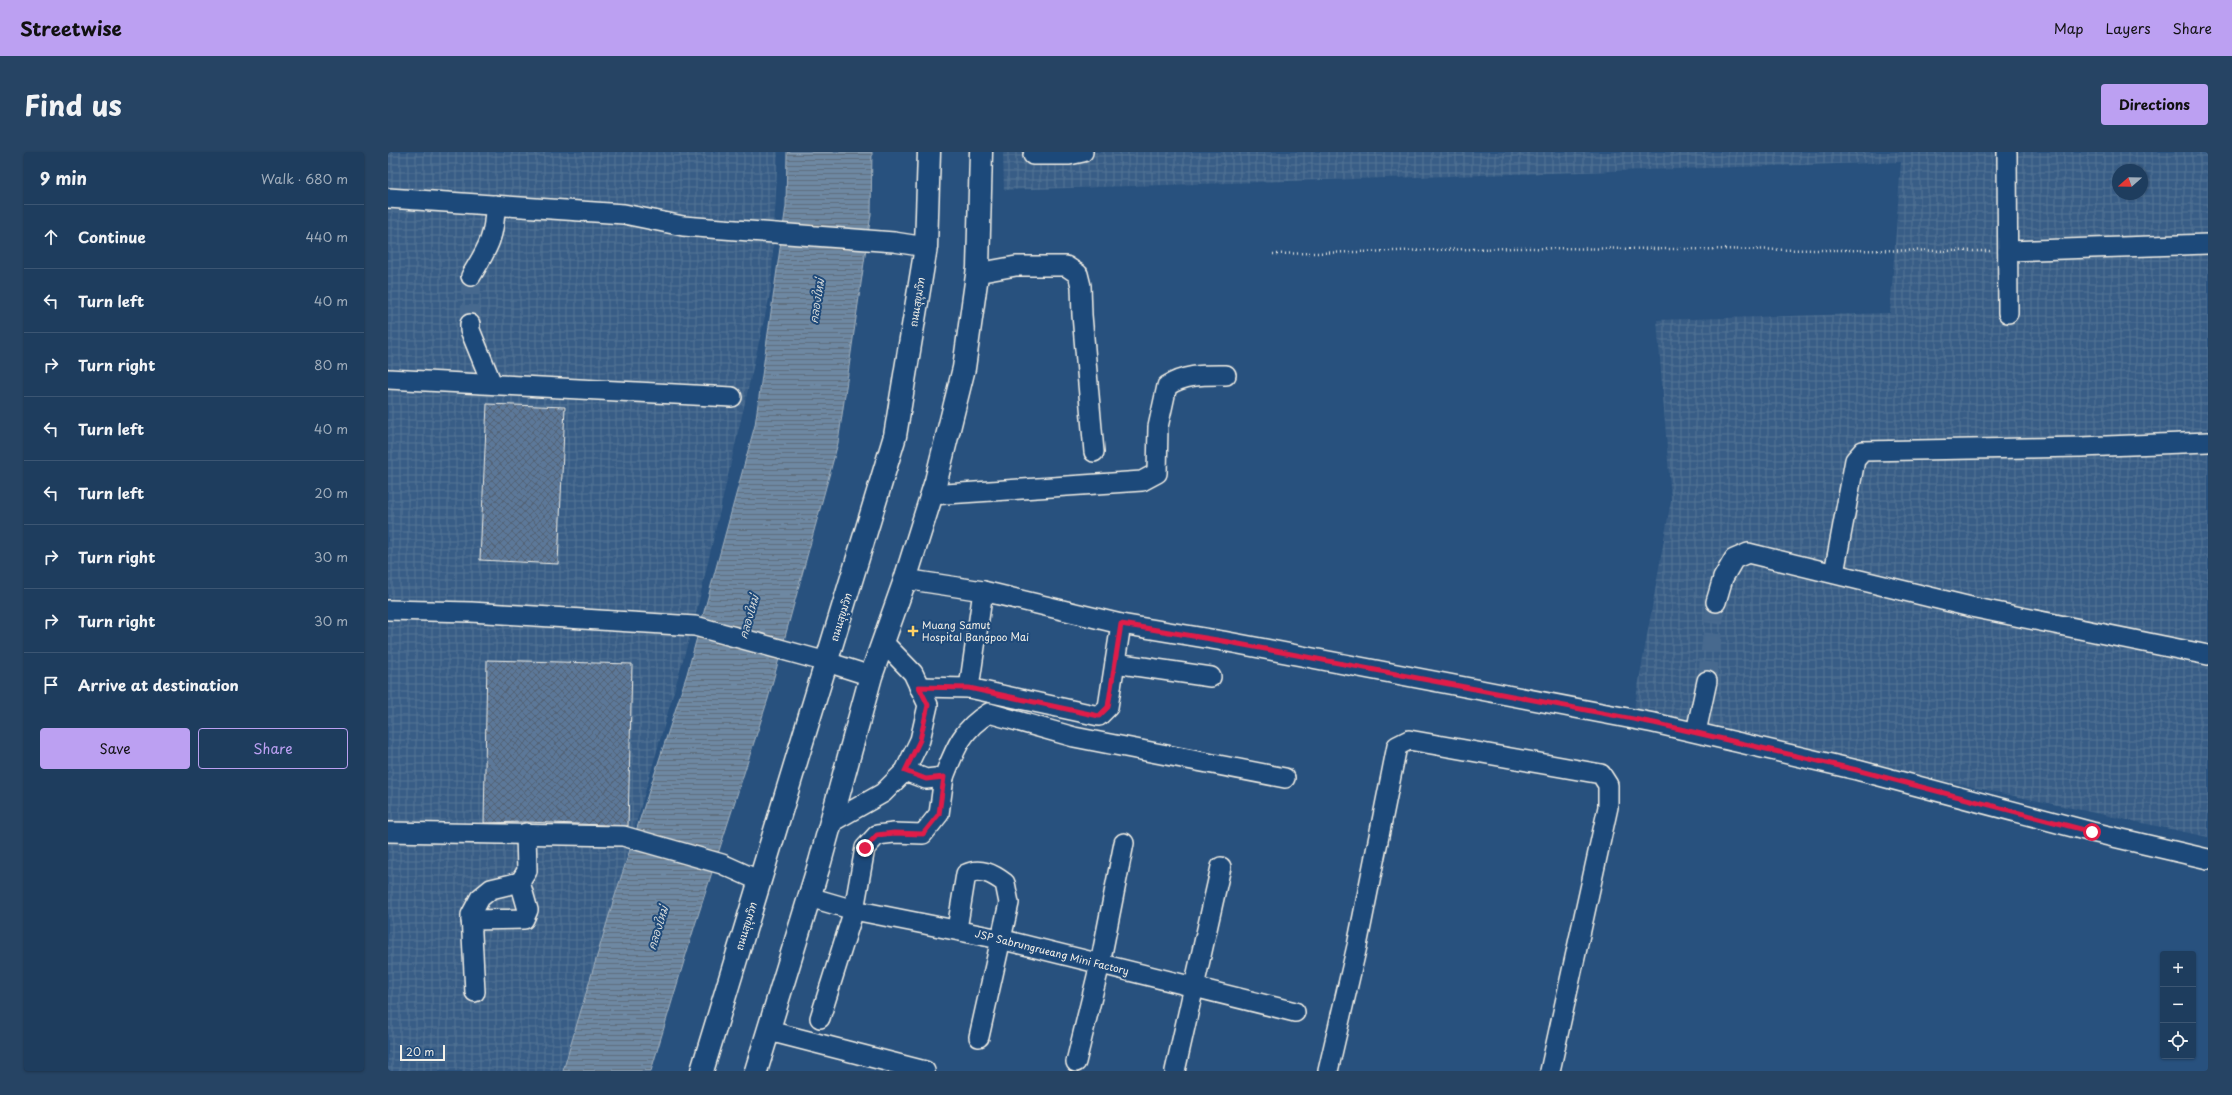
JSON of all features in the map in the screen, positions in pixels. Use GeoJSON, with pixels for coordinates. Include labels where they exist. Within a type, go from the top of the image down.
{"type":"FeatureCollection","features":[{"type":"Feature","properties":{"kind":"highway","name":"ถนนสุขุมวิท"},"geometry":{"type":"LineString","coordinates":[[702,1071],[895,436],[926,247],[929,152]]}},
{"type":"Feature","properties":{"kind":"highway"},"geometry":{"type":"LineString","coordinates":[[756,1071],[809,898],[871,676],[905,578],[931,495],[964,368],[977,273],[980,152]]}},
{"type":"Feature","properties":{"kind":"lane"},"geometry":{"type":"LineString","coordinates":[[1033,155],[1069,155],[1083,152]]}},
{"type":"Feature","properties":{"kind":"lane"},"geometry":{"type":"LineString","coordinates":[[2007,152],[2008,313]]}},
{"type":"Feature","properties":{"kind":"lane"},"geometry":{"type":"LineString","coordinates":[[388,198],[624,214],[683,226],[894,242],[926,247]]}},
{"type":"Feature","properties":{"kind":"lane"},"geometry":{"type":"LineString","coordinates":[[471,276],[492,239],[495,224],[495,205]]}},
{"type":"Feature","properties":{"kind":"lane"},"geometry":{"type":"LineString","coordinates":[[2008,251],[2208,244]]}},
{"type":"Feature","properties":{"kind":"lane"},"geometry":{"type":"LineString","coordinates":[[977,273],[1016,266],[1066,266],[1078,274],[1081,286],[1082,315],[1094,452]]}},
{"type":"Feature","properties":{"kind":"lane"},"geometry":{"type":"LineString","coordinates":[[470,324],[470,330],[492,384]]}},
{"type":"Feature","properties":{"kind":"lane"},"geometry":{"type":"LineString","coordinates":[[931,495],[1142,481],[1157,473],[1158,426],[1167,386],[1178,378],[1196,375],[1226,375]]}},
{"type":"Feature","properties":{"kind":"lane"},"geometry":{"type":"LineString","coordinates":[[388,379],[732,397]]}},
{"type":"Feature","properties":{"kind":"lane"},"geometry":{"type":"LineString","coordinates":[[1834,573],[1855,460],[1863,451],[2081,447],[2208,442]]}},
{"type":"Feature","properties":{"kind":"lane"},"geometry":{"type":"LineString","coordinates":[[1716,602],[1723,578],[1734,559],[1748,553],[1971,607],[2208,655]]}},
{"type":"Feature","properties":{"kind":"lane"},"geometry":{"type":"LineString","coordinates":[[905,578],[983,591],[1121,624],[1223,641],[1646,721],[1857,770],[2092,832],[2208,859]]}},
{"type":"Feature","properties":{"kind":"lane"},"geometry":{"type":"LineString","coordinates":[[969,688],[983,591]]}},
{"type":"Feature","properties":{"kind":"lane"},"geometry":{"type":"LineString","coordinates":[[388,610],[479,613],[694,626],[827,662],[871,676]]}},
{"type":"Feature","properties":{"kind":"lane"},"geometry":{"type":"LineString","coordinates":[[919,687],[969,688],[1099,716],[1108,707],[1121,624]]}},
{"type":"Feature","properties":{"kind":"lane"},"geometry":{"type":"LineString","coordinates":[[830,823],[883,793],[905,771],[920,740],[928,705],[912,673],[883,642]]}},
{"type":"Feature","properties":{"kind":"lane"},"geometry":{"type":"LineString","coordinates":[[1115,663],[1211,677]]}},
{"type":"Feature","properties":{"kind":"lane"},"geometry":{"type":"LineString","coordinates":[[1696,732],[1707,681]]}},
{"type":"Feature","properties":{"kind":"lane"},"geometry":{"type":"LineString","coordinates":[[820,1018],[854,910],[865,848],[877,835],[894,833],[923,834],[939,814],[944,777],[960,740],[974,722],[989,713],[1074,737],[1285,778]]}},
{"type":"Feature","properties":{"kind":"lane"},"geometry":{"type":"LineString","coordinates":[[1328,1071],[1357,946],[1397,746],[1408,740],[1601,774],[1608,784],[1608,807],[1550,1071]]}},
{"type":"Feature","properties":{"kind":"lane"},"geometry":{"type":"LineString","coordinates":[[905,771],[926,779],[944,777]]}},
{"type":"Feature","properties":{"kind":"lane"},"geometry":{"type":"LineString","coordinates":[[388,832],[526,833],[623,836],[722,864],[760,881]]}},
{"type":"Feature","properties":{"kind":"lane"},"geometry":{"type":"LineString","coordinates":[[476,992],[471,914],[480,898],[491,889],[520,882],[527,871],[526,833]]}},
{"type":"Feature","properties":{"kind":"lane"},"geometry":{"type":"LineString","coordinates":[[1076,1062],[1100,964],[1124,843]]}},
{"type":"Feature","properties":{"kind":"lane"},"geometry":{"type":"LineString","coordinates":[[1175,1071],[1221,867]]}},
{"type":"Feature","properties":{"kind":"lane"},"geometry":{"type":"LineString","coordinates":[[957,929],[966,874],[974,870],[993,875],[1005,883],[1009,903],[979,1037]]}},
{"type":"Feature","properties":{"kind":"lane"},"geometry":{"type":"LineString","coordinates":[[471,920],[524,919],[528,910],[520,882]]}},
{"type":"Feature","properties":{"kind":"lane","name":"JSP Sabrungrueang Mini Factory"},"geometry":{"type":"LineString","coordinates":[[809,898],[854,910],[957,929],[1000,939],[1295,1012]]}},
{"type":"Feature","properties":{"kind":"lane"},"geometry":{"type":"LineString","coordinates":[[769,1031],[925,1071]]}},
{"type":"Feature","properties":{"kind":"path"},"geometry":{"type":"LineString","coordinates":[[1273,254],[1515,248],[2008,251]]}},
{"type":"Feature","properties":{"kind":"shaded area"},"geometry":{"type":"Polygon","coordinates":[[[388,152],[778,152],[771,290],[695,618],[565,1071],[388,1071],[388,152]]]}},
{"type":"Feature","properties":{"kind":"shaded area"},"geometry":{"type":"Polygon","coordinates":[[[1003,152],[2208,152],[2208,837],[1633,715],[1671,500],[1657,320],[1890,313],[1901,162],[1004,190],[1003,152]]]}},
{"type":"Feature","properties":{"kind":"water","name":"คลองใหม่"},"geometry":{"type":"Polygon","coordinates":[[[787,152],[872,152],[871,214],[838,443],[768,699],[694,928],[651,1071],[563,1071],[613,902],[687,674],[755,425],[786,206],[787,152]]]}},
{"type":"Feature","properties":{"kind":"building"},"geometry":{"type":"Polygon","coordinates":[[[487,404],[565,407],[558,564],[480,560],[487,404]]]}},
{"type":"Feature","properties":{"kind":"building"},"geometry":{"type":"Polygon","coordinates":[[[487,660],[632,664],[628,826],[526,822],[484,823],[487,660]]]}},
{"type":"Feature","properties":{"kind":"tunnel"},"geometry":{"type":"LineString","coordinates":[[470,324],[471,276]]}},
{"type":"Feature","properties":{"kind":"tunnel"},"geometry":{"type":"LineString","coordinates":[[1707,681],[1716,602]]}},
{"type":"Feature","properties":{"kind":"place","name":"Muang Samut Hospital Bangpoo Mai"},"geometry":{"type":"Point","coordinates":[913,631]}},
{"type":"Feature","properties":{"kind":"route"},"geometry":{"type":"LineString","coordinates":[[865,848],[877,835],[894,833],[923,834],[939,814],[944,777],[926,779],[905,771],[920,740],[928,705],[919,687],[969,688],[991,694],[1099,716],[1105,712],[1108,707],[1121,624],[1223,641],[1654,723],[1857,770],[2092,832]]}}]}
